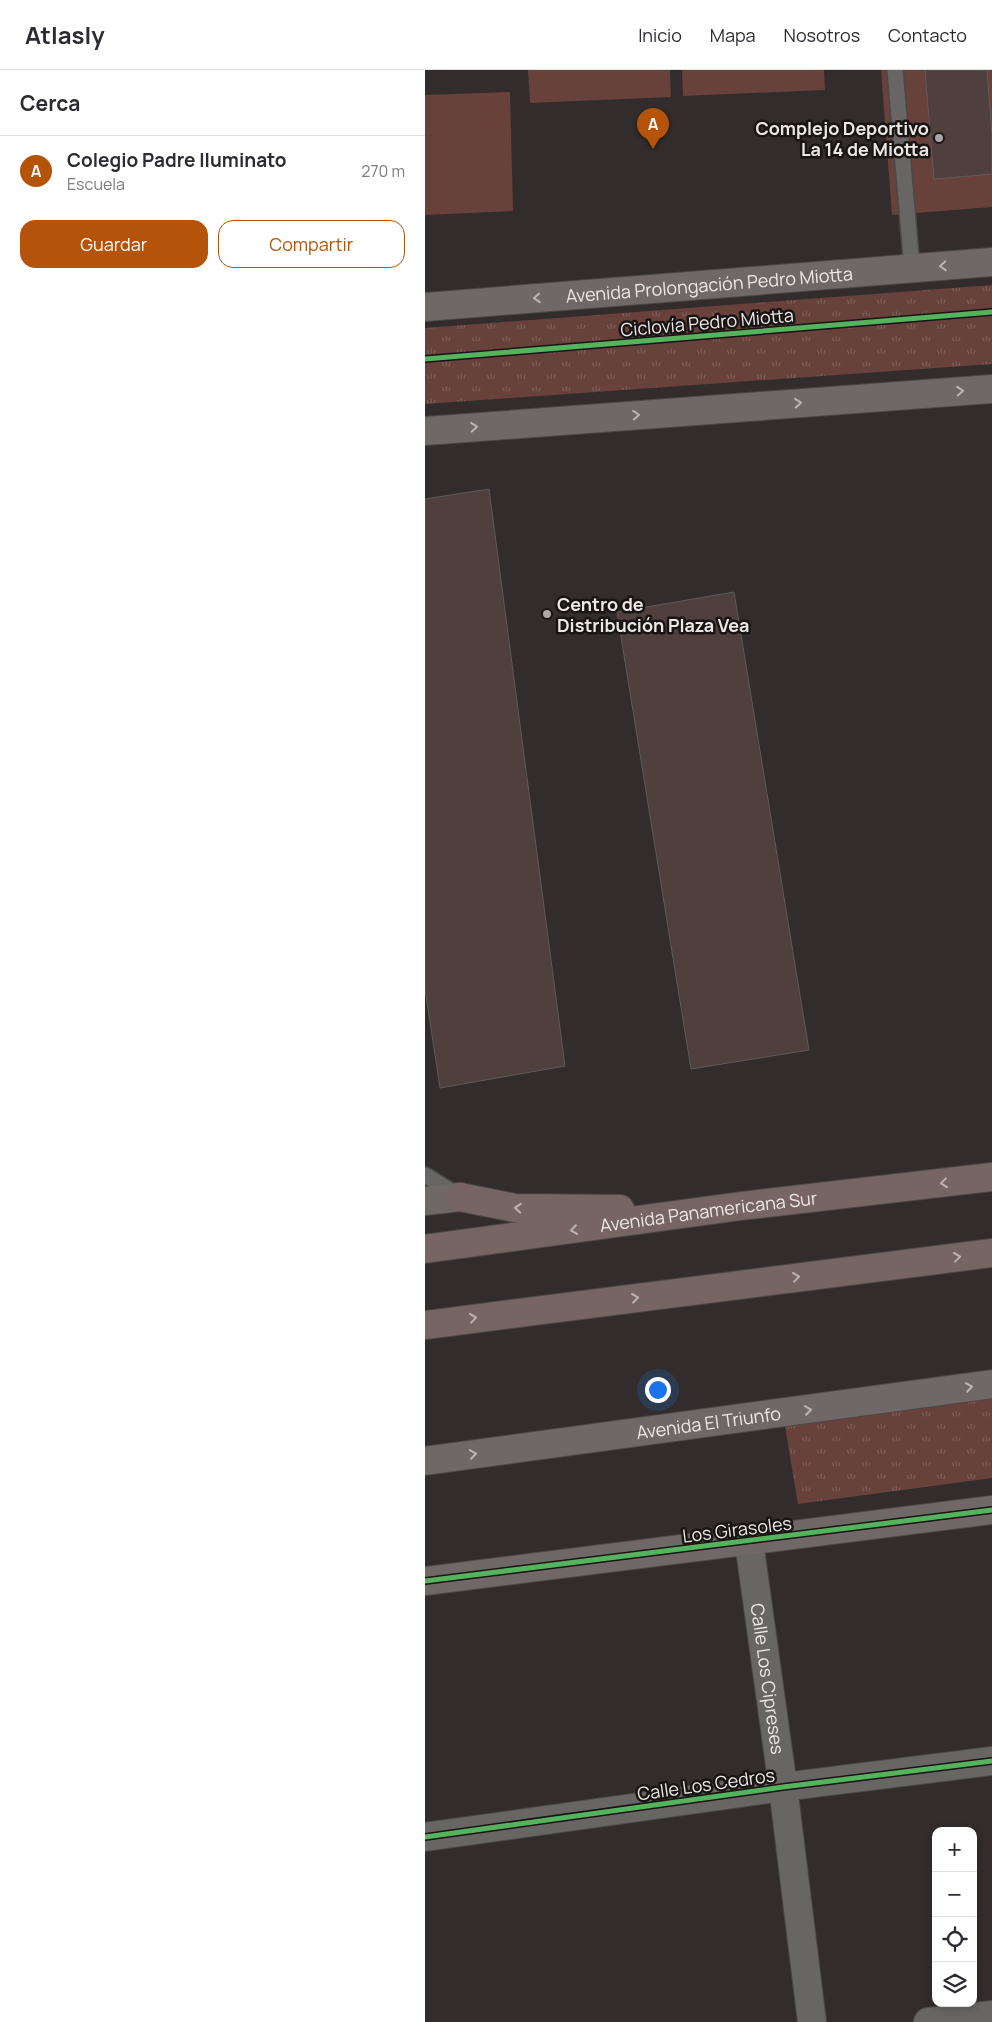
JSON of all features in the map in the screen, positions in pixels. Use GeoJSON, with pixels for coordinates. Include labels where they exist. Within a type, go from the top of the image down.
{"type":"FeatureCollection","features":[{"type":"Feature","properties":{"kind":"highway","name":"Avenida Panamericana Sur"},"geometry":{"type":"LineString","coordinates":[[425,1249],[741,1206],[992,1177]]}},
{"type":"Feature","properties":{"kind":"highway"},"geometry":{"type":"LineString","coordinates":[[460,1197],[515,1208],[741,1206]]}},
{"type":"Feature","properties":{"kind":"highway"},"geometry":{"type":"LineString","coordinates":[[425,1324],[992,1253]]}},
{"type":"Feature","properties":{"kind":"main road","name":"Avenida Prolongación Pedro Miotta"},"geometry":{"type":"LineString","coordinates":[[425,306],[992,262]]}},
{"type":"Feature","properties":{"kind":"main road"},"geometry":{"type":"LineString","coordinates":[[425,431],[992,388]]}},
{"type":"Feature","properties":{"kind":"main road"},"geometry":{"type":"LineString","coordinates":[[425,1201],[460,1197]]}},
{"type":"Feature","properties":{"kind":"main road","name":"Avenida El Triunfo"},"geometry":{"type":"LineString","coordinates":[[425,1461],[992,1384]]}},
{"type":"Feature","properties":{"kind":"main road","name":"Los Girasoles"},"geometry":{"type":"LineString","coordinates":[[425,1581],[749,1542],[992,1510]]}},
{"type":"Feature","properties":{"kind":"street","name":"Calle Los Cipreses"},"geometry":{"type":"LineString","coordinates":[[749,1542],[783,1787],[812,2022]]}},
{"type":"Feature","properties":{"kind":"street","name":"Calle Los Cedros"},"geometry":{"type":"LineString","coordinates":[[425,1837],[783,1787],[992,1761]]}},
{"type":"Feature","properties":{"kind":"street"},"geometry":{"type":"LineString","coordinates":[[928,2022],[992,2015]]}},
{"type":"Feature","properties":{"kind":"lane"},"geometry":{"type":"LineString","coordinates":[[895,70],[912,268]]}},
{"type":"Feature","properties":{"kind":"lane"},"geometry":{"type":"LineString","coordinates":[[425,1174],[460,1197]]}},
{"type":"Feature","properties":{"kind":"green space"},"geometry":{"type":"Polygon","coordinates":[[[528,70],[670,70],[671,97],[530,103],[528,70]]]}},
{"type":"Feature","properties":{"kind":"green space"},"geometry":{"type":"Polygon","coordinates":[[[682,70],[824,70],[825,90],[683,96],[682,70]]]}},
{"type":"Feature","properties":{"kind":"green space","name":"Complejo Deportivo La 14 de Miotta"},"geometry":{"type":"Polygon","coordinates":[[[881,70],[992,70],[992,207],[892,215],[881,70]]]}},
{"type":"Feature","properties":{"kind":"green space"},"geometry":{"type":"Polygon","coordinates":[[[510,92],[513,211],[425,215],[425,95],[510,92]]]}},
{"type":"Feature","properties":{"kind":"green space"},"geometry":{"type":"Polygon","coordinates":[[[992,285],[992,364],[425,404],[425,328],[992,285]]]}},
{"type":"Feature","properties":{"kind":"green space"},"geometry":{"type":"Polygon","coordinates":[[[992,1392],[992,1478],[798,1504],[784,1420],[992,1392]]]}},
{"type":"Feature","properties":{"kind":"building"},"geometry":{"type":"Polygon","coordinates":[[[925,70],[987,70],[992,135],[992,174],[934,179],[925,70]]]}},
{"type":"Feature","properties":{"kind":"building"},"geometry":{"type":"Polygon","coordinates":[[[489,489],[565,1066],[440,1088],[425,989],[425,499],[489,489]]]}},
{"type":"Feature","properties":{"kind":"building"},"geometry":{"type":"Polygon","coordinates":[[[734,592],[809,1050],[691,1069],[617,612],[734,592]]]}},
{"type":"Feature","properties":{"kind":"cycle path","name":"Ciclovía Pedro Miotta"},"geometry":{"type":"LineString","coordinates":[[425,359],[992,312]]}},
{"type":"Feature","properties":{"kind":"cycle path"},"geometry":{"type":"LineString","coordinates":[[425,1581],[992,1510]]}},
{"type":"Feature","properties":{"kind":"cycle path"},"geometry":{"type":"LineString","coordinates":[[425,1837],[783,1787],[992,1761]]}},
{"type":"Feature","properties":{"kind":"place","name":"Complejo Deportivo La 14 de Miotta"},"geometry":{"type":"Point","coordinates":[939,138]}},
{"type":"Feature","properties":{"kind":"place","name":"Colegio Padre Iluminato"},"geometry":{"type":"Point","coordinates":[653,149]}},
{"type":"Feature","properties":{"kind":"place","name":"Centro de Distribución Plaza Vea"},"geometry":{"type":"Point","coordinates":[547,614]}}]}
